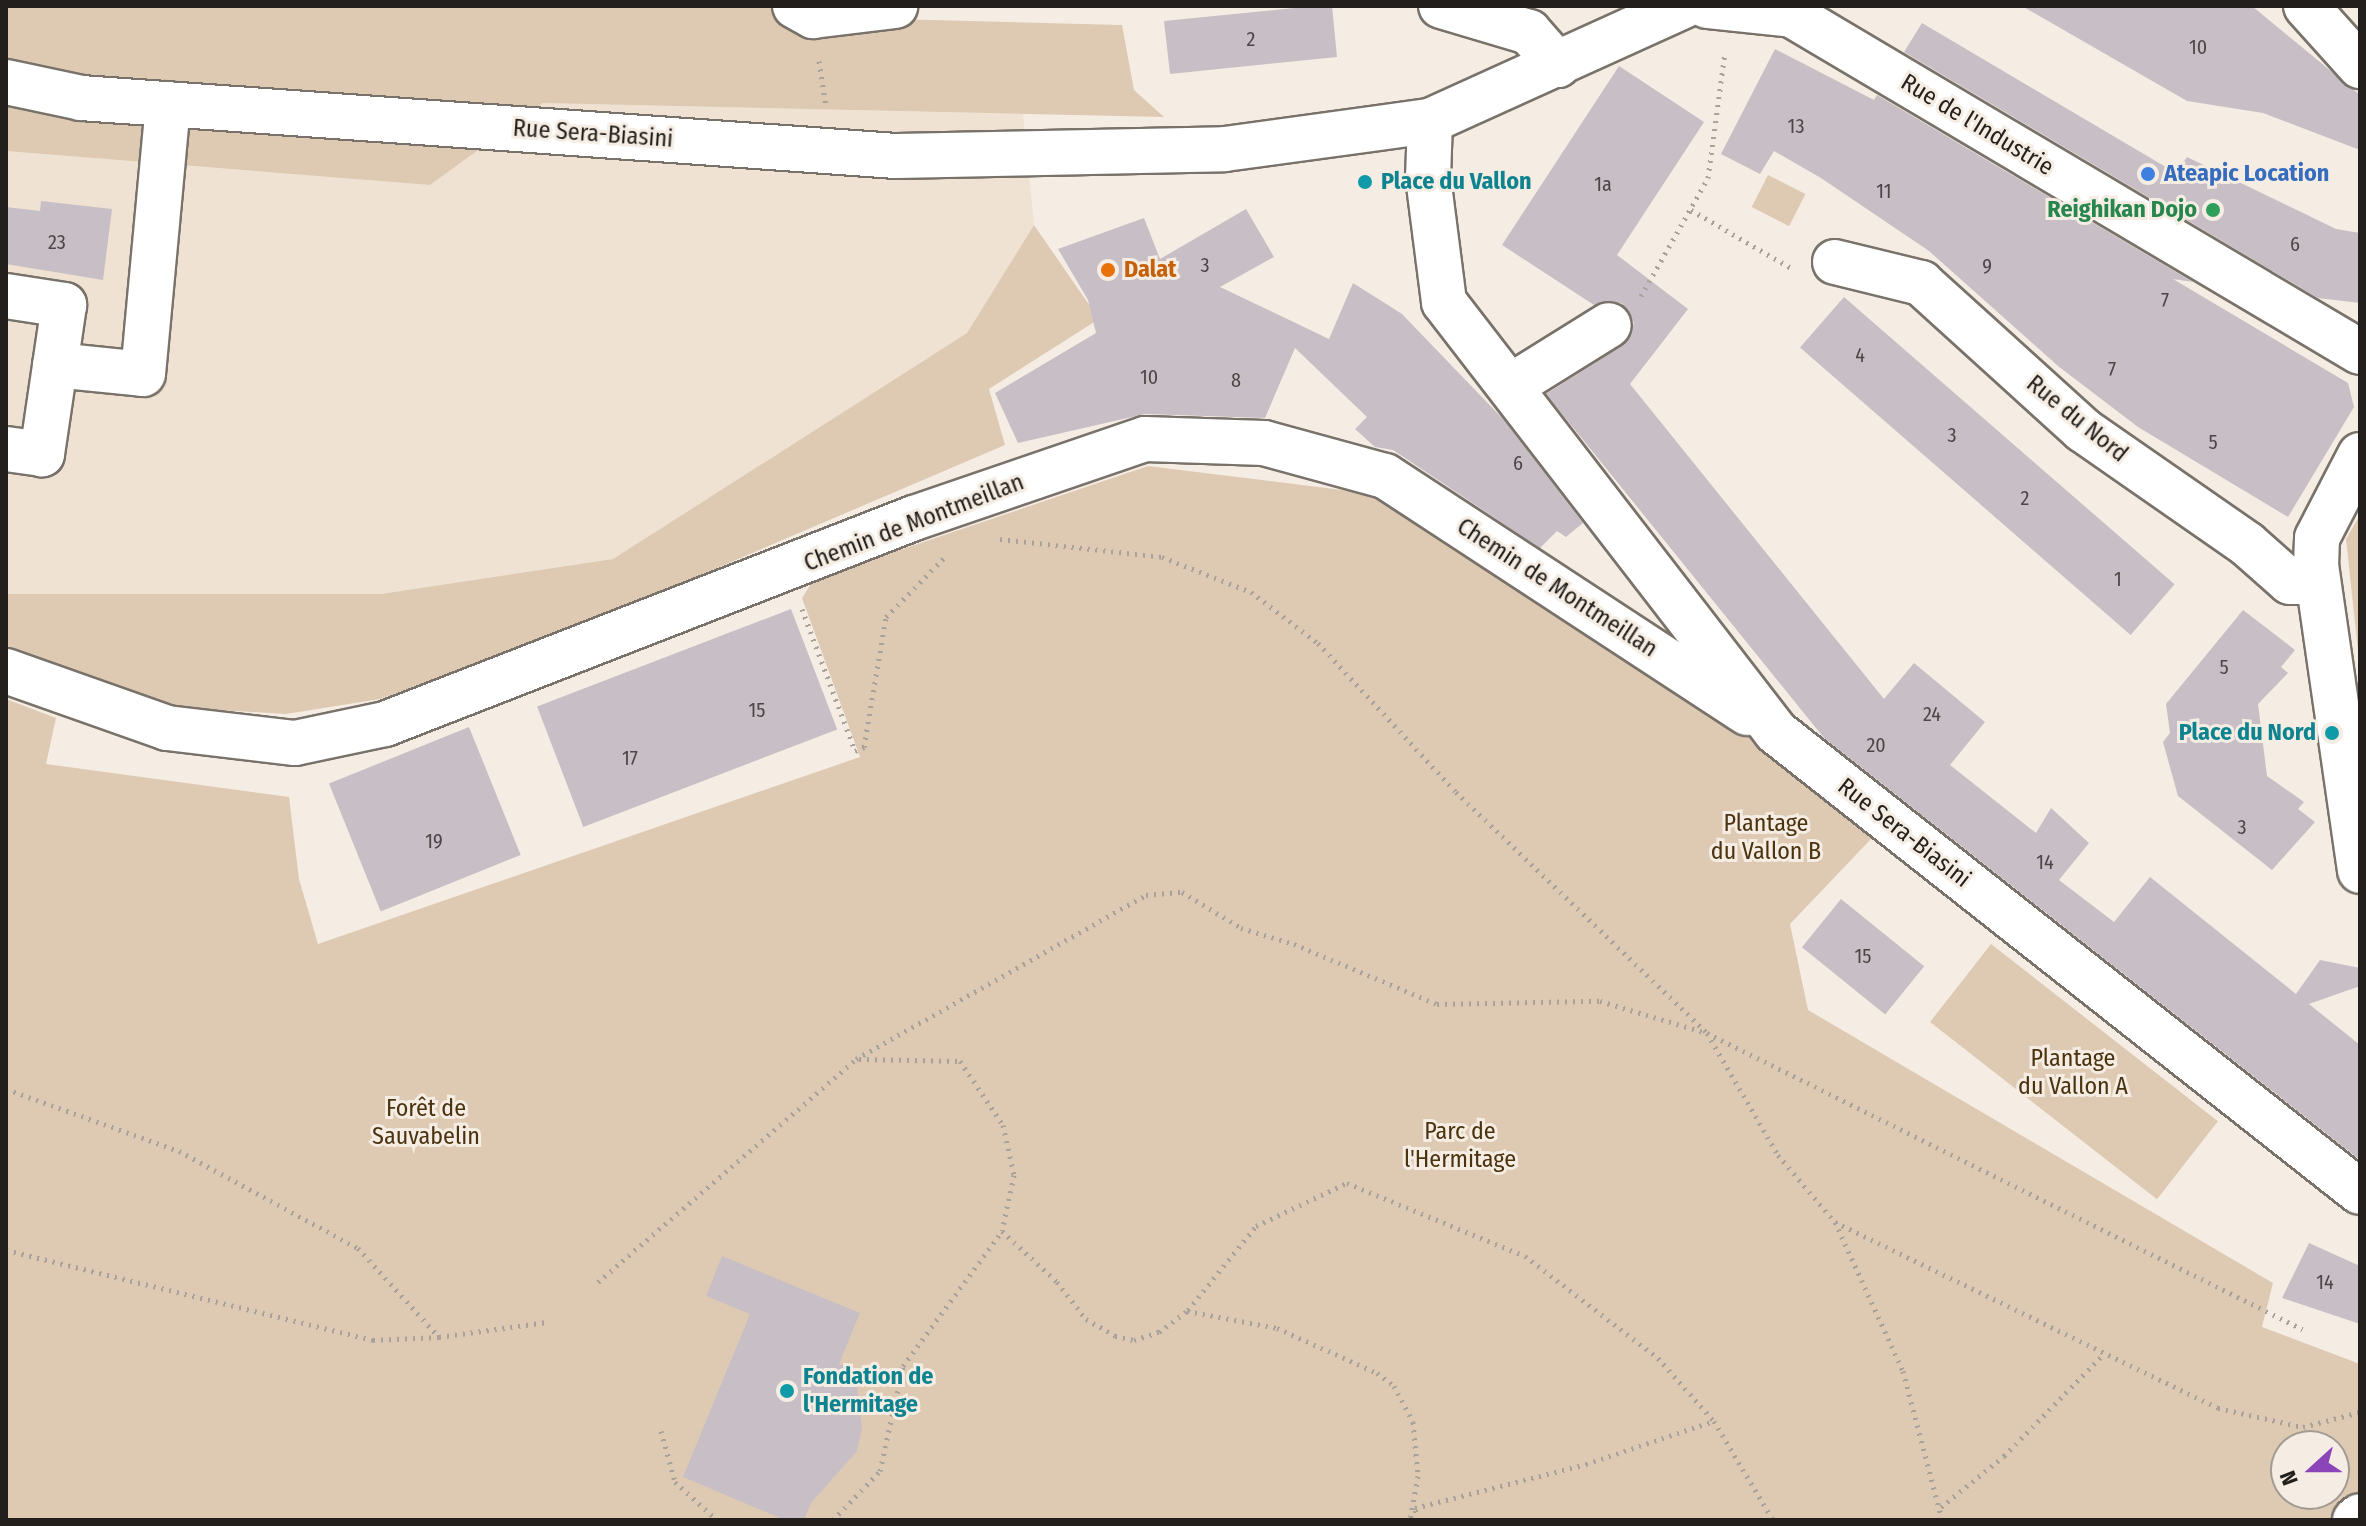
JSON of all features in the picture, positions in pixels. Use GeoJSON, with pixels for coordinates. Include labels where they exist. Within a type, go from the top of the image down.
{"type":"FeatureCollection","features":[{"type":"Feature","properties":{"kind":"street"},"geometry":{"type":"LineString","coordinates":[[804,11],[895,6]]}},
{"type":"Feature","properties":{"kind":"street"},"geometry":{"type":"LineString","coordinates":[[1441,6],[1529,32],[1558,65]]}},
{"type":"Feature","properties":{"kind":"street"},"geometry":{"type":"LineString","coordinates":[[1609,325],[1517,393],[1444,302],[1428,177],[1430,121],[1684,6]]}},
{"type":"Feature","properties":{"kind":"street"},"geometry":{"type":"LineString","coordinates":[[2306,6],[2360,66]]}},
{"type":"Feature","properties":{"kind":"street","name":"Rue de l'Industrie"},"geometry":{"type":"LineString","coordinates":[[1719,7],[1792,15],[2360,352]]}},
{"type":"Feature","properties":{"kind":"street","name":"Rue Sera-Biasini"},"geometry":{"type":"LineString","coordinates":[[6,82],[81,98],[897,156],[1182,150],[1430,121]]}},
{"type":"Feature","properties":{"kind":"street"},"geometry":{"type":"LineString","coordinates":[[55,365],[143,374],[168,104]]}},
{"type":"Feature","properties":{"kind":"street","name":"Rue du Nord"},"geometry":{"type":"LineString","coordinates":[[1835,262],[1921,283],[2083,430],[2247,544],[2290,582],[2317,582]]}},
{"type":"Feature","properties":{"kind":"street"},"geometry":{"type":"LineString","coordinates":[[6,296],[64,305],[42,454],[6,449]]}},
{"type":"Feature","properties":{"kind":"street","name":"Rue Sera-Biasini"},"geometry":{"type":"LineString","coordinates":[[1517,393],[1776,732],[2360,1192]]}},
{"type":"Feature","properties":{"kind":"street","name":"Chemin de Montmeillan"},"geometry":{"type":"LineString","coordinates":[[6,671],[167,728],[295,743],[385,724],[788,571],[914,518],[1145,439],[1264,443],[1385,476],[1776,732]]}},
{"type":"Feature","properties":{"kind":"street"},"geometry":{"type":"LineString","coordinates":[[2360,455],[2317,538],[2317,582],[2360,871]]}},
{"type":"Feature","properties":{"kind":"street"},"geometry":{"type":"LineString","coordinates":[[2355,1520],[2360,1516]]}},
{"type":"Feature","properties":{"kind":"path"},"geometry":{"type":"LineString","coordinates":[[1609,325],[1628,314],[1652,282],[1708,178],[1719,7]]}},
{"type":"Feature","properties":{"kind":"path"},"geometry":{"type":"LineString","coordinates":[[804,11],[833,151]]}},
{"type":"Feature","properties":{"kind":"path"},"geometry":{"type":"LineString","coordinates":[[1691,210],[1802,274],[1835,262]]}},
{"type":"Feature","properties":{"kind":"path"},"geometry":{"type":"LineString","coordinates":[[985,542],[997,538],[1162,557],[1251,592],[1318,643],[1456,792],[1707,1033],[1778,1155],[1835,1222],[1903,1371],[1942,1520]]}},
{"type":"Feature","properties":{"kind":"path"},"geometry":{"type":"LineString","coordinates":[[788,571],[855,751],[864,747],[886,617],[947,555],[960,551]]}},
{"type":"Feature","properties":{"kind":"path"},"geometry":{"type":"LineString","coordinates":[[598,1282],[856,1059],[1146,895],[1182,892],[1241,928],[1294,944],[1437,1004],[1600,1001],[1707,1033],[2302,1329]]}},
{"type":"Feature","properties":{"kind":"path"},"geometry":{"type":"LineString","coordinates":[[833,1520],[880,1471],[903,1366],[1002,1231],[1014,1175],[1003,1125],[960,1061],[856,1059]]}},
{"type":"Feature","properties":{"kind":"path"},"geometry":{"type":"LineString","coordinates":[[6,1089],[179,1151],[358,1248],[439,1337]]}},
{"type":"Feature","properties":{"kind":"path"},"geometry":{"type":"LineString","coordinates":[[1002,1231],[1057,1282],[1086,1319],[1115,1336],[1134,1340],[1159,1332],[1187,1311],[1256,1226],[1347,1183],[1525,1256],[1658,1358],[1714,1421],[1773,1520]]}},
{"type":"Feature","properties":{"kind":"path"},"geometry":{"type":"LineString","coordinates":[[1835,1222],[2218,1408],[2303,1427],[2360,1412]]}},
{"type":"Feature","properties":{"kind":"path"},"geometry":{"type":"LineString","coordinates":[[6,1250],[373,1340],[439,1337],[547,1322]]}},
{"type":"Feature","properties":{"kind":"path"},"geometry":{"type":"LineString","coordinates":[[1187,1311],[1277,1328],[1348,1356],[1394,1386],[1413,1422],[1419,1449],[1417,1520]]}},
{"type":"Feature","properties":{"kind":"path"},"geometry":{"type":"LineString","coordinates":[[1941,1507],[2004,1456],[2105,1353]]}},
{"type":"Feature","properties":{"kind":"path"},"geometry":{"type":"LineString","coordinates":[[1415,1508],[1586,1464],[1714,1421]]}},
{"type":"Feature","properties":{"kind":"path"},"geometry":{"type":"LineString","coordinates":[[661,1431],[675,1482],[717,1520]]}},
{"type":"Feature","properties":{"kind":"path"},"geometry":{"type":"LineString","coordinates":[[1410,1520],[1415,1508]]}},
{"type":"Feature","properties":{"kind":"shaded area"},"geometry":{"type":"Polygon","coordinates":[[[543,103],[1023,114],[1034,225],[967,333],[613,559],[381,594],[6,594],[6,151],[430,185],[543,103]]]}},
{"type":"Feature","properties":{"kind":"green space"},"geometry":{"type":"Polygon","coordinates":[[[6,6],[771,6],[779,16],[1122,25],[1134,90],[1164,117],[543,103],[430,185],[6,151],[6,6]]]}},
{"type":"Feature","properties":{"kind":"green space"},"geometry":{"type":"Polygon","coordinates":[[[1768,175],[1805,194],[1789,226],[1752,207],[1768,175]]]}},
{"type":"Feature","properties":{"kind":"green space"},"geometry":{"type":"Polygon","coordinates":[[[1034,225],[1099,319],[989,389],[1005,445],[600,618],[380,699],[286,714],[185,708],[69,675],[6,647],[6,594],[381,594],[613,559],[967,333],[1034,225]]]}},
{"type":"Feature","properties":{"kind":"green space","name":"Parc de l'Hermitage"},"geometry":{"type":"Polygon","coordinates":[[[1148,466],[1390,496],[1751,730],[1872,838],[1790,924],[1808,1010],[2273,1283],[2262,1327],[2360,1364],[2360,1497],[2350,1505],[2350,1430],[2270,1430],[2270,1510],[2343,1510],[2330,1520],[6,1520],[6,699],[56,718],[46,764],[289,797],[299,879],[318,944],[860,757],[802,598],[814,579],[1148,466]]]}},
{"type":"Feature","properties":{"kind":"green space"},"geometry":{"type":"Polygon","coordinates":[[[2360,515],[2360,669],[2346,539],[2360,515]]]}},
{"type":"Feature","properties":{"kind":"green space","name":"Plantage du Vallon A"},"geometry":{"type":"Polygon","coordinates":[[[1991,944],[2218,1121],[2157,1199],[1930,1022],[1991,944]]]}},
{"type":"Feature","properties":{"kind":"building"},"geometry":{"type":"Polygon","coordinates":[[[1332,6],[1337,57],[1170,74],[1164,21],[1332,6]]]}},
{"type":"Feature","properties":{"kind":"building"},"geometry":{"type":"Polygon","coordinates":[[[2022,6],[2252,6],[2360,95],[2360,150],[2263,113],[2187,101],[2022,6]]]}},
{"type":"Feature","properties":{"kind":"building"},"geometry":{"type":"Polygon","coordinates":[[[1922,23],[2176,173],[2187,157],[2336,229],[2360,233],[2360,303],[2318,298],[1904,52],[1922,23]]]}},
{"type":"Feature","properties":{"kind":"building"},"geometry":{"type":"Polygon","coordinates":[[[1775,49],[1874,100],[1877,95],[2193,282],[2173,279],[2348,383],[2354,407],[2288,517],[2138,427],[2058,366],[1929,251],[1821,178],[1774,151],[1760,174],[1721,154],[1775,49]]]}},
{"type":"Feature","properties":{"kind":"building"},"geometry":{"type":"Polygon","coordinates":[[[1619,66],[1704,122],[1617,255],[1688,309],[1630,384],[1884,699],[1914,663],[1985,722],[1950,765],[2036,833],[2051,808],[2089,843],[2059,880],[2114,922],[2150,877],[2296,994],[2320,960],[2360,968],[2360,986],[2309,1004],[2360,1045],[2360,1160],[1824,738],[1546,394],[1622,346],[1634,323],[1621,303],[1594,305],[1502,245],[1619,66]]]}},
{"type":"Feature","properties":{"kind":"building"},"geometry":{"type":"Polygon","coordinates":[[[41,201],[112,209],[103,280],[6,264],[6,207],[40,211],[41,201]]]}},
{"type":"Feature","properties":{"kind":"building"},"geometry":{"type":"Polygon","coordinates":[[[1246,209],[1274,257],[1220,287],[1329,339],[1353,283],[1402,314],[1503,419],[1583,523],[1566,537],[1557,531],[1540,548],[1393,450],[1375,447],[1355,429],[1367,417],[1295,348],[1265,418],[1145,414],[1018,443],[995,393],[1096,333],[1088,300],[1058,249],[1144,218],[1160,259],[1246,209]]]}},
{"type":"Feature","properties":{"kind":"building"},"geometry":{"type":"Polygon","coordinates":[[[1844,297],[2175,584],[2131,635],[1800,348],[1844,297]]]}},
{"type":"Feature","properties":{"kind":"building"},"geometry":{"type":"Polygon","coordinates":[[[791,609],[837,729],[583,827],[537,706],[791,609]]]}},
{"type":"Feature","properties":{"kind":"building"},"geometry":{"type":"Polygon","coordinates":[[[2243,610],[2295,650],[2281,667],[2288,673],[2258,704],[2267,776],[2304,802],[2298,809],[2315,822],[2272,870],[2178,796],[2163,742],[2170,733],[2166,704],[2243,610]]]}},
{"type":"Feature","properties":{"kind":"building"},"geometry":{"type":"Polygon","coordinates":[[[469,727],[521,855],[381,912],[329,784],[469,727]]]}},
{"type":"Feature","properties":{"kind":"building"},"geometry":{"type":"Polygon","coordinates":[[[1841,899],[1924,966],[1885,1015],[1802,947],[1841,899]]]}},
{"type":"Feature","properties":{"kind":"building"},"geometry":{"type":"Polygon","coordinates":[[[2309,1243],[2360,1266],[2360,1324],[2282,1298],[2309,1243]]]}},
{"type":"Feature","properties":{"kind":"building","name":"Fondation de l'Hermitage"},"geometry":{"type":"Polygon","coordinates":[[[722,1256],[860,1313],[839,1364],[862,1374],[857,1387],[862,1428],[857,1451],[811,1503],[804,1520],[785,1520],[683,1477],[750,1314],[706,1296],[722,1256]]]}},
{"type":"Feature","properties":{"kind":"place","name":"Ateapic Location"},"geometry":{"type":"Point","coordinates":[2148,174]}},
{"type":"Feature","properties":{"kind":"place","name":"Place du Vallon"},"geometry":{"type":"Point","coordinates":[1365,182]}},
{"type":"Feature","properties":{"kind":"place","name":"Reighikan Dojo"},"geometry":{"type":"Point","coordinates":[2213,210]}},
{"type":"Feature","properties":{"kind":"place","name":"Dalat"},"geometry":{"type":"Point","coordinates":[1108,270]}},
{"type":"Feature","properties":{"kind":"place","name":"Place du Nord"},"geometry":{"type":"Point","coordinates":[2332,733]}},
{"type":"Feature","properties":{"kind":"place","name":"Fondation de l'Hermitage"},"geometry":{"type":"Point","coordinates":[787,1391]}},
{"type":"Feature","properties":{"kind":"park label","name":"Plantage du Vallon B"},"geometry":{"type":"Point","coordinates":[1766,838]}},
{"type":"Feature","properties":{"kind":"park label","name":"Forêt de Sauvabelin"},"geometry":{"type":"Point","coordinates":[426,1123]}}]}
